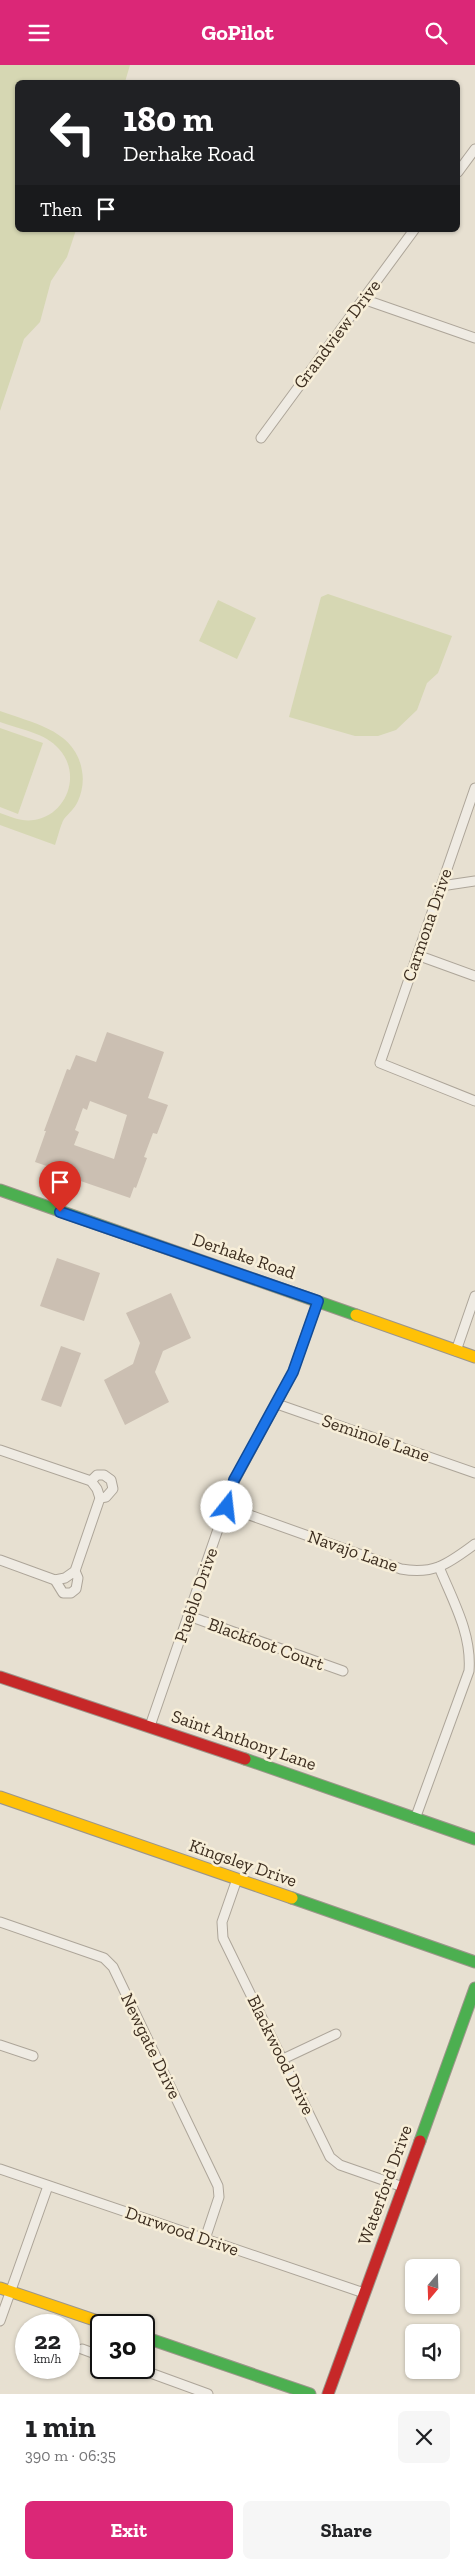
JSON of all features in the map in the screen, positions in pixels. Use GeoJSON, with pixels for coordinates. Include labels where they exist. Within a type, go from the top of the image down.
{"type":"FeatureCollection","features":[{"type":"Feature","properties":{"kind":"street"},"geometry":{"type":"LineString","coordinates":[[460,169],[475,149]]}},
{"type":"Feature","properties":{"kind":"street","name":"Grandview Drive"},"geometry":{"type":"LineString","coordinates":[[260,438],[413,232]]}},
{"type":"Feature","properties":{"kind":"street"},"geometry":{"type":"LineString","coordinates":[[363,299],[475,338]]}},
{"type":"Feature","properties":{"kind":"street","name":"Carmona Drive"},"geometry":{"type":"LineString","coordinates":[[475,788],[380,1063],[475,1101]]}},
{"type":"Feature","properties":{"kind":"street"},"geometry":{"type":"LineString","coordinates":[[441,886],[475,881]]}},
{"type":"Feature","properties":{"kind":"street"},"geometry":{"type":"LineString","coordinates":[[417,955],[475,976]]}},
{"type":"Feature","properties":{"kind":"street","name":"Derhake Road"},"geometry":{"type":"LineString","coordinates":[[0,1190],[106,1229],[475,1357]]}},
{"type":"Feature","properties":{"kind":"street"},"geometry":{"type":"LineString","coordinates":[[456,1351],[475,1296]]}},
{"type":"Feature","properties":{"kind":"street","name":"Pueblo Drive"},"geometry":{"type":"LineString","coordinates":[[150,1726],[227,1507],[234,1480],[293,1372],[318,1301]]}},
{"type":"Feature","properties":{"kind":"street","name":"Seminole Lane"},"geometry":{"type":"LineString","coordinates":[[277,1404],[475,1473]]}},
{"type":"Feature","properties":{"kind":"street"},"geometry":{"type":"LineString","coordinates":[[0,1451],[91,1481],[97,1489],[100,1498],[75,1571],[65,1578],[55,1580],[0,1560]]}},
{"type":"Feature","properties":{"kind":"street"},"geometry":{"type":"LineString","coordinates":[[91,1481],[97,1475],[104,1475],[111,1480],[112,1489],[106,1497],[100,1498]]}},
{"type":"Feature","properties":{"kind":"street","name":"Navajo Lane"},"geometry":{"type":"LineString","coordinates":[[227,1507],[401,1569],[426,1571],[439,1567],[475,1544]]}},
{"type":"Feature","properties":{"kind":"street"},"geometry":{"type":"LineString","coordinates":[[415,1819],[469,1671],[470,1653],[467,1636],[439,1567]]}},
{"type":"Feature","properties":{"kind":"street"},"geometry":{"type":"LineString","coordinates":[[55,1580],[57,1587],[63,1593],[71,1593],[76,1589],[78,1579],[75,1571]]}},
{"type":"Feature","properties":{"kind":"street","name":"Blackfoot Court"},"geometry":{"type":"LineString","coordinates":[[189,1616],[343,1671]]}},
{"type":"Feature","properties":{"kind":"street","name":"Saint Anthony Lane"},"geometry":{"type":"LineString","coordinates":[[0,1677],[150,1726],[475,1839]]}},
{"type":"Feature","properties":{"kind":"street","name":"Kingsley Drive"},"geometry":{"type":"LineString","coordinates":[[0,1797],[475,1962]]}},
{"type":"Feature","properties":{"kind":"street","name":"Blackwood Drive"},"geometry":{"type":"LineString","coordinates":[[237,1879],[222,1922],[223,1938],[330,2157],[340,2165],[403,2187]]}},
{"type":"Feature","properties":{"kind":"street","name":"Newgate Drive"},"geometry":{"type":"LineString","coordinates":[[0,1922],[104,1959],[113,1967],[218,2186],[220,2197],[205,2239]]}},
{"type":"Feature","properties":{"kind":"street","name":"Waterford Drive"},"geometry":{"type":"LineString","coordinates":[[328,2394],[475,1988]]}},
{"type":"Feature","properties":{"kind":"street"},"geometry":{"type":"LineString","coordinates":[[283,2059],[336,2034]]}},
{"type":"Feature","properties":{"kind":"street"},"geometry":{"type":"LineString","coordinates":[[0,2045],[33,2056]]}},
{"type":"Feature","properties":{"kind":"street","name":"Durwood Drive"},"geometry":{"type":"LineString","coordinates":[[0,2169],[364,2293]]}},
{"type":"Feature","properties":{"kind":"street"},"geometry":{"type":"LineString","coordinates":[[0,2321],[5,2290],[48,2186]]}},
{"type":"Feature","properties":{"kind":"street"},"geometry":{"type":"LineString","coordinates":[[5,2290],[90,2319]]}},
{"type":"Feature","properties":{"kind":"street"},"geometry":{"type":"LineString","coordinates":[[155,2341],[310,2394]]}},
{"type":"Feature","properties":{"kind":"street"},"geometry":{"type":"LineString","coordinates":[[82,2349],[90,2352]]}},
{"type":"Feature","properties":{"kind":"street"},"geometry":{"type":"LineString","coordinates":[[155,2375],[208,2394]]}},
{"type":"Feature","properties":{"kind":"green space"},"geometry":{"type":"Polygon","coordinates":[[[0,65],[130,65],[126,80],[15,80],[15,232],[75,232],[67,257],[51,281],[40,322],[24,339],[0,411],[0,65]]]}},
{"type":"Feature","properties":{"kind":"green space"},"geometry":{"type":"Polygon","coordinates":[[[328,594],[452,636],[438,673],[427,683],[417,710],[396,730],[378,736],[355,736],[289,717],[321,597],[328,594]]]}},
{"type":"Feature","properties":{"kind":"green space"},"geometry":{"type":"Polygon","coordinates":[[[218,600],[256,618],[237,659],[199,641],[218,600]]]}},
{"type":"Feature","properties":{"kind":"green space"},"geometry":{"type":"Polygon","coordinates":[[[0,711],[51,730],[71,746],[78,757],[83,775],[81,794],[75,806],[64,819],[55,845],[0,825],[0,813],[25,820],[45,817],[62,802],[70,781],[66,759],[54,744],[40,735],[0,722],[0,711]]]}},
{"type":"Feature","properties":{"kind":"green space"},"geometry":{"type":"Polygon","coordinates":[[[0,728],[43,743],[18,814],[0,807],[0,728]]]}},
{"type":"Feature","properties":{"kind":"building"},"geometry":{"type":"Polygon","coordinates":[[[107,1032],[164,1052],[148,1098],[168,1105],[157,1134],[153,1133],[144,1157],[147,1158],[136,1188],[134,1187],[130,1198],[69,1177],[70,1174],[35,1162],[46,1131],[44,1131],[67,1069],[70,1070],[76,1055],[96,1062],[107,1032]],[[90,1101],[87,1110],[83,1108],[75,1130],[79,1132],[74,1145],[114,1159],[127,1115],[90,1101]]]}},
{"type":"Feature","properties":{"kind":"building"},"geometry":{"type":"Polygon","coordinates":[[[57,1258],[100,1273],[84,1321],[40,1306],[57,1258]]]}},
{"type":"Feature","properties":{"kind":"building"},"geometry":{"type":"Polygon","coordinates":[[[171,1293],[191,1338],[163,1351],[155,1372],[169,1402],[125,1425],[104,1380],[133,1364],[140,1343],[126,1313],[171,1293]]]}},
{"type":"Feature","properties":{"kind":"building"},"geometry":{"type":"Polygon","coordinates":[[[61,1346],[81,1353],[61,1407],[41,1400],[61,1346]]]}},
{"type":"Feature","properties":{"kind":"traffic: fast"},"geometry":{"type":"LineString","coordinates":[[0,1190],[356,1315]]}},
{"type":"Feature","properties":{"kind":"traffic: fast"},"geometry":{"type":"LineString","coordinates":[[245,1759],[475,1839]]}},
{"type":"Feature","properties":{"kind":"traffic: fast"},"geometry":{"type":"LineString","coordinates":[[292,1898],[475,1962]]}},
{"type":"Feature","properties":{"kind":"traffic: fast"},"geometry":{"type":"LineString","coordinates":[[420,2141],[475,1988]]}},
{"type":"Feature","properties":{"kind":"traffic: fast"},"geometry":{"type":"LineString","coordinates":[[155,2341],[310,2394]]}},
{"type":"Feature","properties":{"kind":"traffic: slow"},"geometry":{"type":"LineString","coordinates":[[356,1315],[475,1357]]}},
{"type":"Feature","properties":{"kind":"traffic: slow"},"geometry":{"type":"LineString","coordinates":[[0,1797],[292,1898]]}},
{"type":"Feature","properties":{"kind":"traffic: slow"},"geometry":{"type":"LineString","coordinates":[[0,2288],[90,2319]]}},
{"type":"Feature","properties":{"kind":"traffic: jam"},"geometry":{"type":"LineString","coordinates":[[0,1677],[245,1759]]}},
{"type":"Feature","properties":{"kind":"traffic: jam"},"geometry":{"type":"LineString","coordinates":[[328,2394],[420,2141]]}},
{"type":"Feature","properties":{"kind":"route"},"geometry":{"type":"LineString","coordinates":[[60,1212],[318,1301],[293,1372],[234,1480],[227,1507]]}}]}
